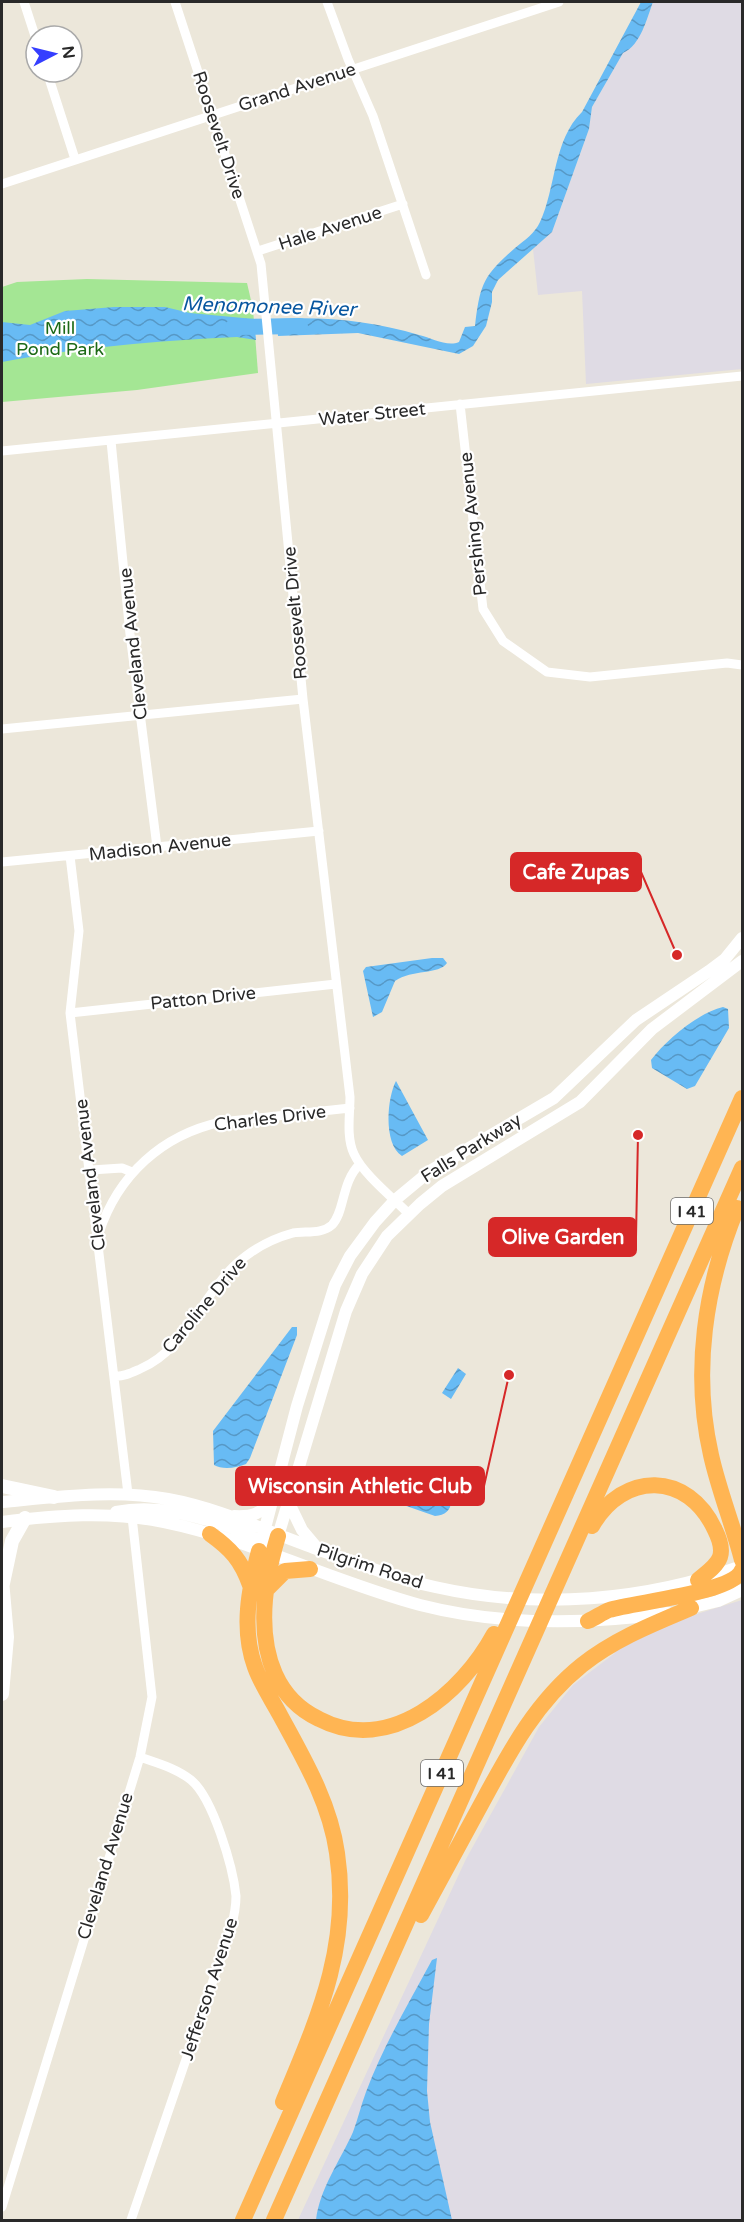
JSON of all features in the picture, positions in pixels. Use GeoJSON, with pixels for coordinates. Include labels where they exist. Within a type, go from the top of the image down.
{"type":"FeatureCollection","features":[{"type":"Feature","properties":{"kind":"highway","name":"I 41"},"geometry":{"type":"LineString","coordinates":[[243,2220],[742,1098]]}},
{"type":"Feature","properties":{"kind":"highway","name":"I 41"},"geometry":{"type":"LineString","coordinates":[[274,2220],[742,1168]]}},
{"type":"Feature","properties":{"kind":"highway"},"geometry":{"type":"LineString","coordinates":[[742,1193],[729,1227],[711,1290],[706,1316],[702,1370],[708,1440],[739,1540],[742,1560]]}},
{"type":"Feature","properties":{"kind":"highway"},"geometry":{"type":"LineString","coordinates":[[210,1534],[233,1550],[258,1588],[273,1669],[291,1698],[313,1716],[346,1729],[375,1729],[405,1720],[441,1700],[467,1673],[496,1630],[596,1407],[642,1324]]}},
{"type":"Feature","properties":{"kind":"highway"},"geometry":{"type":"LineString","coordinates":[[474,1772],[498,1731],[587,1533],[607,1504],[618,1494],[644,1486],[670,1487],[692,1498],[709,1516],[721,1550],[718,1562],[698,1580]]}},
{"type":"Feature","properties":{"kind":"highway"},"geometry":{"type":"LineString","coordinates":[[235,2220],[328,1992],[337,1952],[341,1911],[337,1851],[324,1803],[316,1782],[255,1667],[247,1622],[258,1588],[267,1543]]}},
{"type":"Feature","properties":{"kind":"highway"},"geometry":{"type":"LineString","coordinates":[[588,1621],[610,1610],[664,1600],[726,1583],[739,1577],[742,1568]]}},
{"type":"Feature","properties":{"kind":"highway"},"geometry":{"type":"LineString","coordinates":[[258,1588],[285,1571],[310,1569]]}},
{"type":"Feature","properties":{"kind":"highway"},"geometry":{"type":"LineString","coordinates":[[388,1965],[398,1957],[517,1738],[542,1704],[577,1669],[609,1646],[691,1608]]}},
{"type":"Feature","properties":{"kind":"main road"},"geometry":{"type":"LineString","coordinates":[[2,1486],[54,1497]]}},
{"type":"Feature","properties":{"kind":"main road"},"geometry":{"type":"LineString","coordinates":[[2,1588],[12,1541],[25,1518]]}},
{"type":"Feature","properties":{"kind":"main road"},"geometry":{"type":"LineString","coordinates":[[2,1580],[7,1637],[2,1694]]}},
{"type":"Feature","properties":{"kind":"street"},"geometry":{"type":"LineString","coordinates":[[24,2],[31,24]]}},
{"type":"Feature","properties":{"kind":"street","name":"Roosevelt Drive"},"geometry":{"type":"LineString","coordinates":[[175,2],[258,251],[303,699],[320,831],[350,1108],[350,1142],[360,1164],[409,1214]]}},
{"type":"Feature","properties":{"kind":"street"},"geometry":{"type":"LineString","coordinates":[[327,2],[352,70],[366,96],[426,275]]}},
{"type":"Feature","properties":{"kind":"street","name":"Grand Avenue"},"geometry":{"type":"LineString","coordinates":[[2,184],[559,2]]}},
{"type":"Feature","properties":{"kind":"street"},"geometry":{"type":"LineString","coordinates":[[51,84],[75,159]]}},
{"type":"Feature","properties":{"kind":"street","name":"Hale Avenue"},"geometry":{"type":"LineString","coordinates":[[258,251],[403,204]]}},
{"type":"Feature","properties":{"kind":"street","name":"Water Street"},"geometry":{"type":"LineString","coordinates":[[2,451],[742,376]]}},
{"type":"Feature","properties":{"kind":"street","name":"Pershing Avenue"},"geometry":{"type":"LineString","coordinates":[[460,404],[483,609],[503,641],[547,672],[590,677],[727,663],[742,665]]}},
{"type":"Feature","properties":{"kind":"street","name":"Cleveland Avenue"},"geometry":{"type":"LineString","coordinates":[[111,441],[140,716],[157,847]]}},
{"type":"Feature","properties":{"kind":"street"},"geometry":{"type":"LineString","coordinates":[[2,729],[303,699]]}},
{"type":"Feature","properties":{"kind":"street","name":"Madison Avenue"},"geometry":{"type":"LineString","coordinates":[[2,862],[320,831]]}},
{"type":"Feature","properties":{"kind":"street","name":"Cleveland Avenue"},"geometry":{"type":"LineString","coordinates":[[70,856],[79,931],[70,1013],[91,1170],[128,1494]]}},
{"type":"Feature","properties":{"kind":"street","name":"Falls Parkway"},"geometry":{"type":"LineString","coordinates":[[267,1543],[273,1498],[297,1406],[335,1285],[360,1241],[395,1200],[430,1171],[554,1098],[636,1020],[709,972],[725,959],[742,938]]}},
{"type":"Feature","properties":{"kind":"street","name":"Falls Parkway"},"geometry":{"type":"LineString","coordinates":[[267,1543],[289,1503],[326,1372],[354,1291],[372,1256],[409,1214],[460,1174],[495,1156],[580,1102],[652,1029],[742,961]]}},
{"type":"Feature","properties":{"kind":"street","name":"Patton Drive"},"geometry":{"type":"LineString","coordinates":[[70,1013],[336,984]]}},
{"type":"Feature","properties":{"kind":"street","name":"Charles Drive"},"geometry":{"type":"LineString","coordinates":[[98,1236],[118,1192],[132,1172],[161,1146],[202,1126],[350,1108]]}},
{"type":"Feature","properties":{"kind":"street","name":"Caroline Drive"},"geometry":{"type":"LineString","coordinates":[[114,1376],[128,1375],[163,1355],[189,1328],[224,1277],[251,1252],[267,1242],[295,1233],[326,1230],[335,1222],[350,1173],[360,1164]]}},
{"type":"Feature","properties":{"kind":"street"},"geometry":{"type":"LineString","coordinates":[[91,1170],[122,1168],[132,1172]]}},
{"type":"Feature","properties":{"kind":"street","name":"Pilgrim Road"},"geometry":{"type":"LineString","coordinates":[[2,1502],[128,1494],[167,1498],[225,1515],[310,1569],[420,1605],[483,1617],[567,1622],[649,1616],[718,1602],[742,1590]]}},
{"type":"Feature","properties":{"kind":"street"},"geometry":{"type":"LineString","coordinates":[[225,1515],[249,1517],[266,1508],[273,1498]]}},
{"type":"Feature","properties":{"kind":"street"},"geometry":{"type":"LineString","coordinates":[[289,1503],[302,1530],[319,1550]]}},
{"type":"Feature","properties":{"kind":"street"},"geometry":{"type":"LineString","coordinates":[[99,1515],[137,1507],[174,1511],[233,1528],[267,1543]]}},
{"type":"Feature","properties":{"kind":"street","name":"Pilgrim Road"},"geometry":{"type":"LineString","coordinates":[[2,1522],[25,1518],[99,1515],[132,1517],[210,1534],[319,1550],[428,1585],[493,1596],[576,1600],[607,1598],[698,1580],[742,1568]]}},
{"type":"Feature","properties":{"kind":"street","name":"Cleveland Avenue"},"geometry":{"type":"LineString","coordinates":[[2,2207],[140,1757],[151,1706],[151,1678],[132,1517]]}},
{"type":"Feature","properties":{"kind":"street","name":"Jefferson Avenue"},"geometry":{"type":"LineString","coordinates":[[131,2220],[231,1928],[236,1900],[228,1862],[212,1808],[206,1797],[190,1779],[179,1772],[140,1757]]}},
{"type":"Feature","properties":{"kind":"shaded area"},"geometry":{"type":"Polygon","coordinates":[[[653,2],[742,2],[742,369],[586,384],[582,291],[538,295],[533,249],[552,232],[589,129],[592,107],[623,52],[644,28],[653,2]]]}},
{"type":"Feature","properties":{"kind":"shaded area"},"geometry":{"type":"Polygon","coordinates":[[[742,1600],[742,2220],[298,2220],[466,1859],[539,1727],[573,1685],[615,1653],[611,1648],[671,1622],[742,1600]]]}},
{"type":"Feature","properties":{"kind":"green space","name":"Mill Pond Park"},"geometry":{"type":"Polygon","coordinates":[[[87,279],[247,283],[253,309],[258,373],[137,390],[2,402],[2,287],[17,282],[87,279]]]}},
{"type":"Feature","properties":{"kind":"water"},"geometry":{"type":"Polygon","coordinates":[[[641,2],[653,2],[646,23],[639,38],[623,53],[592,107],[589,129],[552,232],[498,280],[492,292],[486,326],[473,346],[459,354],[358,333],[278,336],[277,319],[313,318],[367,323],[402,330],[444,343],[459,342],[465,327],[475,326],[481,290],[490,274],[538,226],[545,209],[565,136],[582,112],[641,2]]]}},
{"type":"Feature","properties":{"kind":"water"},"geometry":{"type":"Polygon","coordinates":[[[114,307],[165,307],[190,313],[254,319],[256,340],[237,337],[148,343],[61,352],[2,362],[2,322],[30,325],[65,311],[114,307]]]}},
{"type":"Feature","properties":{"kind":"water"},"geometry":{"type":"Polygon","coordinates":[[[443,958],[447,963],[438,969],[409,975],[395,981],[382,1012],[373,1017],[363,971],[366,967],[443,958]]]}},
{"type":"Feature","properties":{"kind":"water"},"geometry":{"type":"Polygon","coordinates":[[[723,1007],[728,1009],[729,1028],[695,1086],[687,1089],[652,1068],[651,1060],[674,1036],[703,1015],[723,1007]]]}},
{"type":"Feature","properties":{"kind":"water"},"geometry":{"type":"Polygon","coordinates":[[[396,1081],[428,1140],[402,1156],[392,1142],[388,1120],[390,1098],[396,1081]]]}},
{"type":"Feature","properties":{"kind":"water"},"geometry":{"type":"Polygon","coordinates":[[[292,1327],[297,1327],[297,1335],[250,1458],[246,1464],[234,1467],[221,1468],[214,1465],[213,1431],[292,1327]]]}},
{"type":"Feature","properties":{"kind":"water"},"geometry":{"type":"Polygon","coordinates":[[[458,1368],[466,1374],[451,1399],[442,1393],[458,1368]]]}},
{"type":"Feature","properties":{"kind":"water"},"geometry":{"type":"Polygon","coordinates":[[[448,1492],[451,1505],[444,1514],[435,1516],[392,1501],[392,1496],[395,1495],[448,1492]]]}},
{"type":"Feature","properties":{"kind":"water"},"geometry":{"type":"Polygon","coordinates":[[[437,1958],[429,2024],[427,2091],[430,2122],[452,2220],[316,2220],[326,2186],[353,2132],[380,2058],[432,1960],[437,1958]]]}},
{"type":"Feature","properties":{"kind":"waterway","name":"Menomonee River"},"geometry":{"type":"LineString","coordinates":[[233,327],[300,326]]}},
{"type":"Feature","properties":{"kind":"place","name":"Cafe Zupas"},"geometry":{"type":"Point","coordinates":[677,955]}},
{"type":"Feature","properties":{"kind":"place","name":"Olive Garden"},"geometry":{"type":"Point","coordinates":[638,1135]}},
{"type":"Feature","properties":{"kind":"place","name":"Wisconsin Athletic Club"},"geometry":{"type":"Point","coordinates":[509,1375]}}]}
